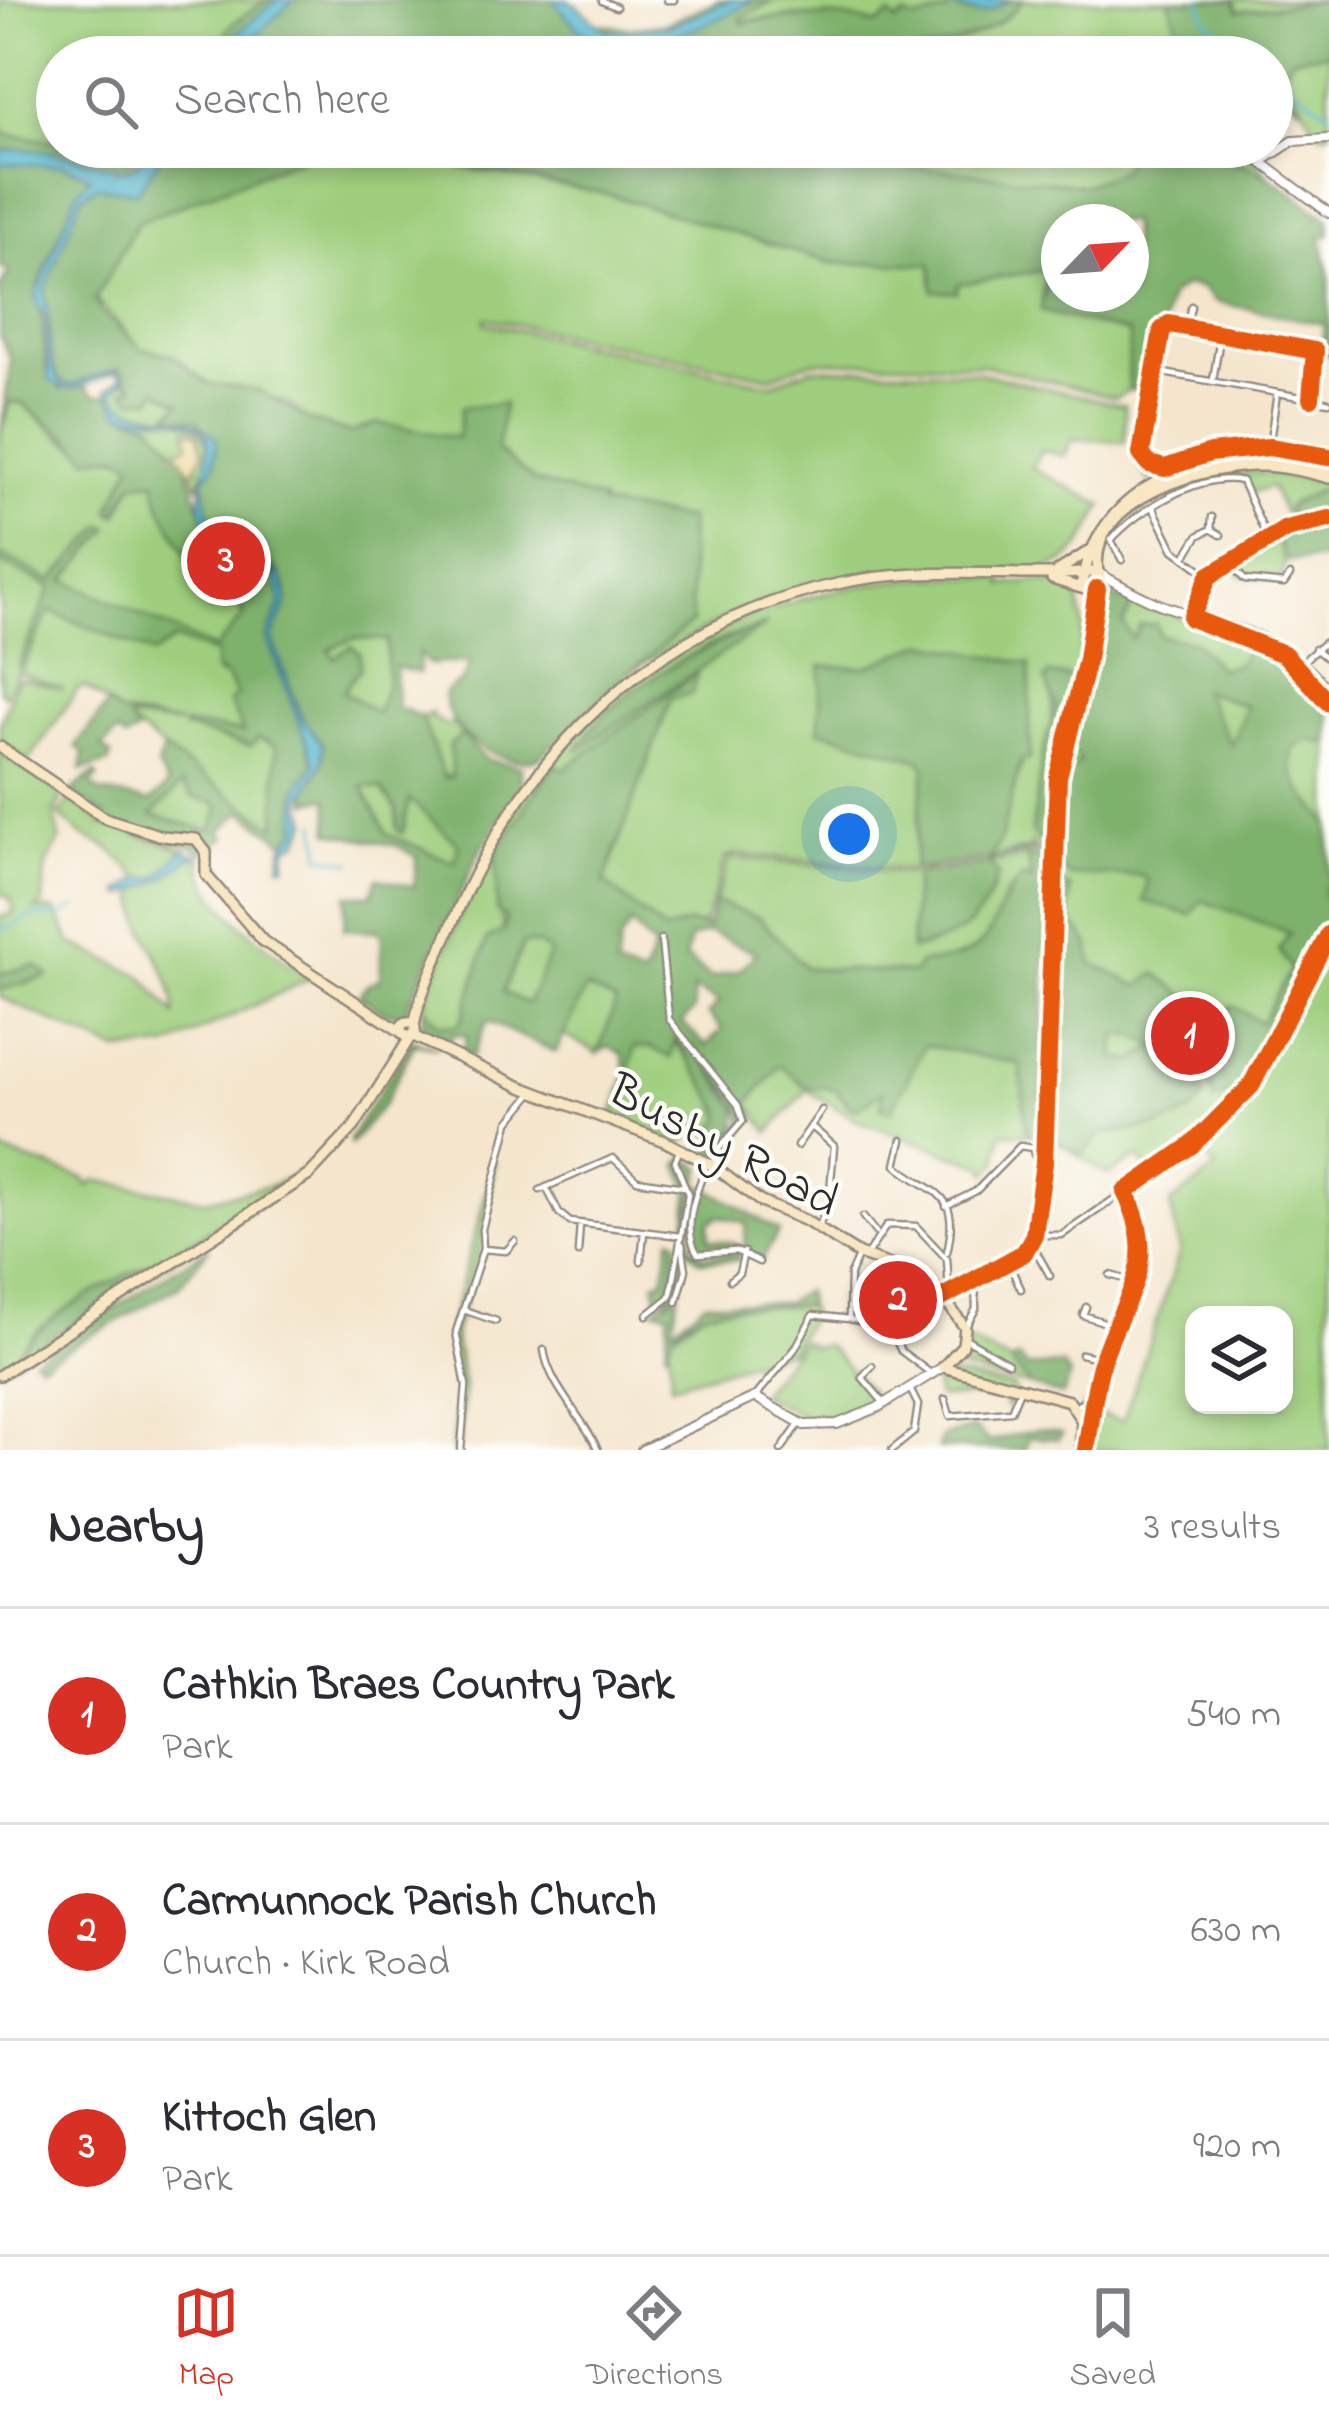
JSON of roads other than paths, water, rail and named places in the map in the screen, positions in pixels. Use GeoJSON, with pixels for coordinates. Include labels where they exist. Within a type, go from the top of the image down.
{"type":"FeatureCollection","features":[{"type":"Feature","properties":{"kind":"main road"},"geometry":{"type":"LineString","coordinates":[[1082,579],[1090,549],[1111,511],[1167,477],[1216,462],[1276,460],[1329,474]]}},
{"type":"Feature","properties":{"kind":"main road"},"geometry":{"type":"LineString","coordinates":[[0,1375],[309,1174],[366,1111],[400,1047],[462,899],[507,815],[560,745],[649,664],[744,611],[839,583],[899,575],[1047,574],[1082,579],[1097,588],[1097,550],[1109,528],[1130,507],[1165,487],[1206,472],[1260,466],[1329,474]]}},
{"type":"Feature","properties":{"kind":"main road"},"geometry":{"type":"LineString","coordinates":[[1047,574],[1071,566],[1090,549]]}},
{"type":"Feature","properties":{"kind":"main road"},"geometry":{"type":"LineString","coordinates":[[1028,574],[1082,579],[1099,573]]}},
{"type":"Feature","properties":{"kind":"main road","name":"Busby Road"},"geometry":{"type":"LineString","coordinates":[[0,747],[105,818],[162,836],[193,838],[205,859],[206,875],[262,941],[384,1017],[533,1091],[616,1120],[710,1164],[761,1202],[862,1255],[915,1274],[943,1294],[965,1333]]}},
{"type":"Feature","properties":{"kind":"main road"},"geometry":{"type":"LineString","coordinates":[[965,1333],[938,1371],[1020,1386],[1076,1407],[1083,1428],[1080,1450]]}},
{"type":"Feature","properties":{"kind":"street"},"geometry":{"type":"LineString","coordinates":[[1293,141],[1329,139]]}},
{"type":"Feature","properties":{"kind":"street"},"geometry":{"type":"LineString","coordinates":[[1269,168],[1329,213]]}},
{"type":"Feature","properties":{"kind":"street"},"geometry":{"type":"LineString","coordinates":[[1186,326],[1191,306]]}},
{"type":"Feature","properties":{"kind":"street"},"geometry":{"type":"LineString","coordinates":[[1311,398],[1315,351],[1172,324],[1162,330],[1139,446],[1149,464],[1165,468],[1210,453],[1269,447],[1329,457]]}},
{"type":"Feature","properties":{"kind":"street"},"geometry":{"type":"LineString","coordinates":[[1213,381],[1221,332]]}},
{"type":"Feature","properties":{"kind":"street"},"geometry":{"type":"LineString","coordinates":[[1152,371],[1329,402]]}},
{"type":"Feature","properties":{"kind":"street"},"geometry":{"type":"LineString","coordinates":[[1269,447],[1277,394]]}},
{"type":"Feature","properties":{"kind":"street"},"geometry":{"type":"LineString","coordinates":[[1122,560],[1113,536],[1153,507],[1190,489],[1242,481],[1267,538],[1209,576],[1192,614]]}},
{"type":"Feature","properties":{"kind":"street"},"geometry":{"type":"LineString","coordinates":[[1153,507],[1174,550],[1209,576]]}},
{"type":"Feature","properties":{"kind":"street"},"geometry":{"type":"LineString","coordinates":[[1211,529],[1212,517]]}},
{"type":"Feature","properties":{"kind":"street"},"geometry":{"type":"LineString","coordinates":[[1185,557],[1194,541],[1211,529]]}},
{"type":"Feature","properties":{"kind":"street"},"geometry":{"type":"LineString","coordinates":[[1211,529],[1221,536]]}},
{"type":"Feature","properties":{"kind":"street"},"geometry":{"type":"LineString","coordinates":[[1108,555],[1115,550]]}},
{"type":"Feature","properties":{"kind":"street"},"geometry":{"type":"LineString","coordinates":[[1229,564],[1245,580],[1284,584]]}},
{"type":"Feature","properties":{"kind":"street"},"geometry":{"type":"LineString","coordinates":[[1099,573],[1192,614],[1256,632],[1302,662],[1329,692]]}},
{"type":"Feature","properties":{"kind":"street"},"geometry":{"type":"LineString","coordinates":[[1284,584],[1290,575]]}},
{"type":"Feature","properties":{"kind":"street"},"geometry":{"type":"LineString","coordinates":[[1082,579],[1090,625]]}},
{"type":"Feature","properties":{"kind":"street"},"geometry":{"type":"LineString","coordinates":[[1284,584],[1289,594]]}},
{"type":"Feature","properties":{"kind":"street"},"geometry":{"type":"LineString","coordinates":[[1050,1276],[1033,1240],[1045,1163],[1058,777],[1087,660],[1097,588],[1132,591]]}},
{"type":"Feature","properties":{"kind":"street"},"geometry":{"type":"LineString","coordinates":[[1302,662],[1329,639]]}},
{"type":"Feature","properties":{"kind":"street"},"geometry":{"type":"LineString","coordinates":[[1314,648],[1329,659]]}},
{"type":"Feature","properties":{"kind":"street"},"geometry":{"type":"LineString","coordinates":[[661,939],[669,1019],[738,1105],[743,1120],[710,1164],[690,1226],[692,1246],[698,1254],[744,1252],[760,1262]]}},
{"type":"Feature","properties":{"kind":"street"},"geometry":{"type":"LineString","coordinates":[[460,1450],[466,1386],[456,1332],[483,1249],[482,1229],[509,1122],[533,1091]]}},
{"type":"Feature","properties":{"kind":"street"},"geometry":{"type":"LineString","coordinates":[[797,1146],[822,1110]]}},
{"type":"Feature","properties":{"kind":"street"},"geometry":{"type":"LineString","coordinates":[[812,1126],[834,1146],[830,1203],[818,1228]]}},
{"type":"Feature","properties":{"kind":"street"},"geometry":{"type":"LineString","coordinates":[[1036,1137],[1032,1148],[1036,1160],[1045,1163]]}},
{"type":"Feature","properties":{"kind":"street"},"geometry":{"type":"LineString","coordinates":[[899,1142],[896,1166],[932,1185],[946,1206],[947,1252]]}},
{"type":"Feature","properties":{"kind":"street"},"geometry":{"type":"LineString","coordinates":[[642,1450],[755,1397],[795,1349],[813,1315],[888,1327],[1008,1262],[1033,1240],[1062,1235],[1192,1145]]}},
{"type":"Feature","properties":{"kind":"street"},"geometry":{"type":"LineString","coordinates":[[946,1206],[976,1191],[1019,1146],[1032,1148]]}},
{"type":"Feature","properties":{"kind":"street"},"geometry":{"type":"LineString","coordinates":[[646,1315],[670,1297],[686,1186],[675,1161],[680,1150]]}},
{"type":"Feature","properties":{"kind":"street"},"geometry":{"type":"LineString","coordinates":[[680,1239],[580,1224],[559,1213],[543,1188],[614,1157],[637,1180],[686,1186]]}},
{"type":"Feature","properties":{"kind":"street"},"geometry":{"type":"LineString","coordinates":[[1090,1408],[1103,1359],[1138,1283],[1142,1263],[1137,1222],[1125,1192]]}},
{"type":"Feature","properties":{"kind":"street"},"geometry":{"type":"LineString","coordinates":[[863,1216],[876,1234]]}},
{"type":"Feature","properties":{"kind":"street"},"geometry":{"type":"LineString","coordinates":[[849,1319],[850,1274],[876,1234],[892,1223],[916,1226],[947,1259],[943,1294]]}},
{"type":"Feature","properties":{"kind":"street"},"geometry":{"type":"LineString","coordinates":[[578,1252],[580,1224]]}},
{"type":"Feature","properties":{"kind":"street"},"geometry":{"type":"LineString","coordinates":[[641,1262],[644,1232]]}},
{"type":"Feature","properties":{"kind":"street"},"geometry":{"type":"LineString","coordinates":[[677,1302],[686,1270],[680,1239]]}},
{"type":"Feature","properties":{"kind":"street"},"geometry":{"type":"LineString","coordinates":[[511,1249],[515,1241]]}},
{"type":"Feature","properties":{"kind":"street"},"geometry":{"type":"LineString","coordinates":[[483,1249],[511,1249],[520,1255]]}},
{"type":"Feature","properties":{"kind":"street"},"geometry":{"type":"LineString","coordinates":[[730,1280],[739,1273],[744,1252]]}},
{"type":"Feature","properties":{"kind":"street"},"geometry":{"type":"LineString","coordinates":[[1008,1262],[1021,1289]]}},
{"type":"Feature","properties":{"kind":"street"},"geometry":{"type":"LineString","coordinates":[[1110,1275],[1138,1283]]}},
{"type":"Feature","properties":{"kind":"street"},"geometry":{"type":"LineString","coordinates":[[975,1278],[976,1310],[965,1333],[1008,1363]]}},
{"type":"Feature","properties":{"kind":"street"},"geometry":{"type":"LineString","coordinates":[[1086,1307],[1083,1315],[1115,1326]]}},
{"type":"Feature","properties":{"kind":"street"},"geometry":{"type":"LineString","coordinates":[[464,1310],[484,1313],[496,1321]]}},
{"type":"Feature","properties":{"kind":"street"},"geometry":{"type":"LineString","coordinates":[[888,1327],[901,1352],[938,1371]]}},
{"type":"Feature","properties":{"kind":"street"},"geometry":{"type":"LineString","coordinates":[[544,1350],[552,1374],[577,1407],[598,1450]]}},
{"type":"Feature","properties":{"kind":"street"},"geometry":{"type":"LineString","coordinates":[[1081,1354],[1103,1359]]}},
{"type":"Feature","properties":{"kind":"street"},"geometry":{"type":"LineString","coordinates":[[872,1366],[862,1377],[885,1404]]}},
{"type":"Feature","properties":{"kind":"street"},"geometry":{"type":"LineString","coordinates":[[755,1397],[800,1423],[837,1424],[885,1404],[938,1371]]}},
{"type":"Feature","properties":{"kind":"street"},"geometry":{"type":"LineString","coordinates":[[945,1399],[950,1416],[1005,1413],[1017,1402],[1020,1386]]}},
{"type":"Feature","properties":{"kind":"street"},"geometry":{"type":"LineString","coordinates":[[892,1450],[914,1432],[918,1406],[910,1389]]}},
{"type":"Feature","properties":{"kind":"street"},"geometry":{"type":"LineString","coordinates":[[1076,1407],[1093,1393]]}},
{"type":"Feature","properties":{"kind":"street"},"geometry":{"type":"LineString","coordinates":[[781,1450],[800,1423]]}},
{"type":"Feature","properties":{"kind":"water"},"geometry":{"type":"Polygon","coordinates":[[[277,0],[294,0],[255,36],[233,36],[277,0]]]}},
{"type":"Feature","properties":{"kind":"water"},"geometry":{"type":"Polygon","coordinates":[[[552,0],[570,0],[608,32],[672,25],[730,0],[754,0],[674,36],[588,36],[552,0]]]}},
{"type":"Feature","properties":{"kind":"water"},"geometry":{"type":"Polygon","coordinates":[[[932,0],[1006,0],[979,13],[932,0]]]}},
{"type":"Feature","properties":{"kind":"water"},"geometry":{"type":"Polygon","coordinates":[[[36,151],[36,165],[0,164],[0,152],[36,151]]]}},
{"type":"Feature","properties":{"kind":"water"},"geometry":{"type":"Polygon","coordinates":[[[70,168],[153,168],[137,192],[96,186],[81,197],[44,293],[53,364],[61,383],[72,385],[119,368],[124,380],[112,393],[122,403],[190,422],[204,428],[217,439],[214,467],[203,479],[208,512],[282,578],[287,601],[272,639],[301,716],[323,745],[322,764],[301,800],[308,822],[299,841],[286,849],[285,866],[280,866],[283,847],[297,831],[297,789],[315,764],[267,638],[281,602],[276,578],[219,537],[205,520],[201,492],[208,438],[202,429],[182,421],[121,413],[106,391],[120,379],[118,372],[74,388],[49,379],[45,318],[35,298],[77,192],[90,177],[70,168]]]}},
{"type":"Feature","properties":{"kind":"water"},"geometry":{"type":"Polygon","coordinates":[[[184,849],[202,859],[192,856],[164,879],[123,896],[121,892],[140,878],[158,877],[184,849]]]}},
{"type":"Feature","properties":{"kind":"waterway"},"geometry":{"type":"LineString","coordinates":[[1200,0],[1206,19],[1225,36]]}},
{"type":"Feature","properties":{"kind":"waterway"},"geometry":{"type":"LineString","coordinates":[[1293,87],[1329,112]]}},
{"type":"Feature","properties":{"kind":"waterway"},"geometry":{"type":"LineString","coordinates":[[317,823],[321,856],[353,862]]}},
{"type":"Feature","properties":{"kind":"waterway"},"geometry":{"type":"LineString","coordinates":[[0,930],[36,915],[59,917],[77,907]]}},
{"type":"Feature","properties":{"kind":"place","name":"Kittoch Glen"},"geometry":{"type":"Point","coordinates":[226,561]}},
{"type":"Feature","properties":{"kind":"place","name":"Cathkin Braes Country Park"},"geometry":{"type":"Point","coordinates":[1190,1036]}},
{"type":"Feature","properties":{"kind":"place","name":"Carmunnock Parish Church"},"geometry":{"type":"Point","coordinates":[898,1300]}}]}
